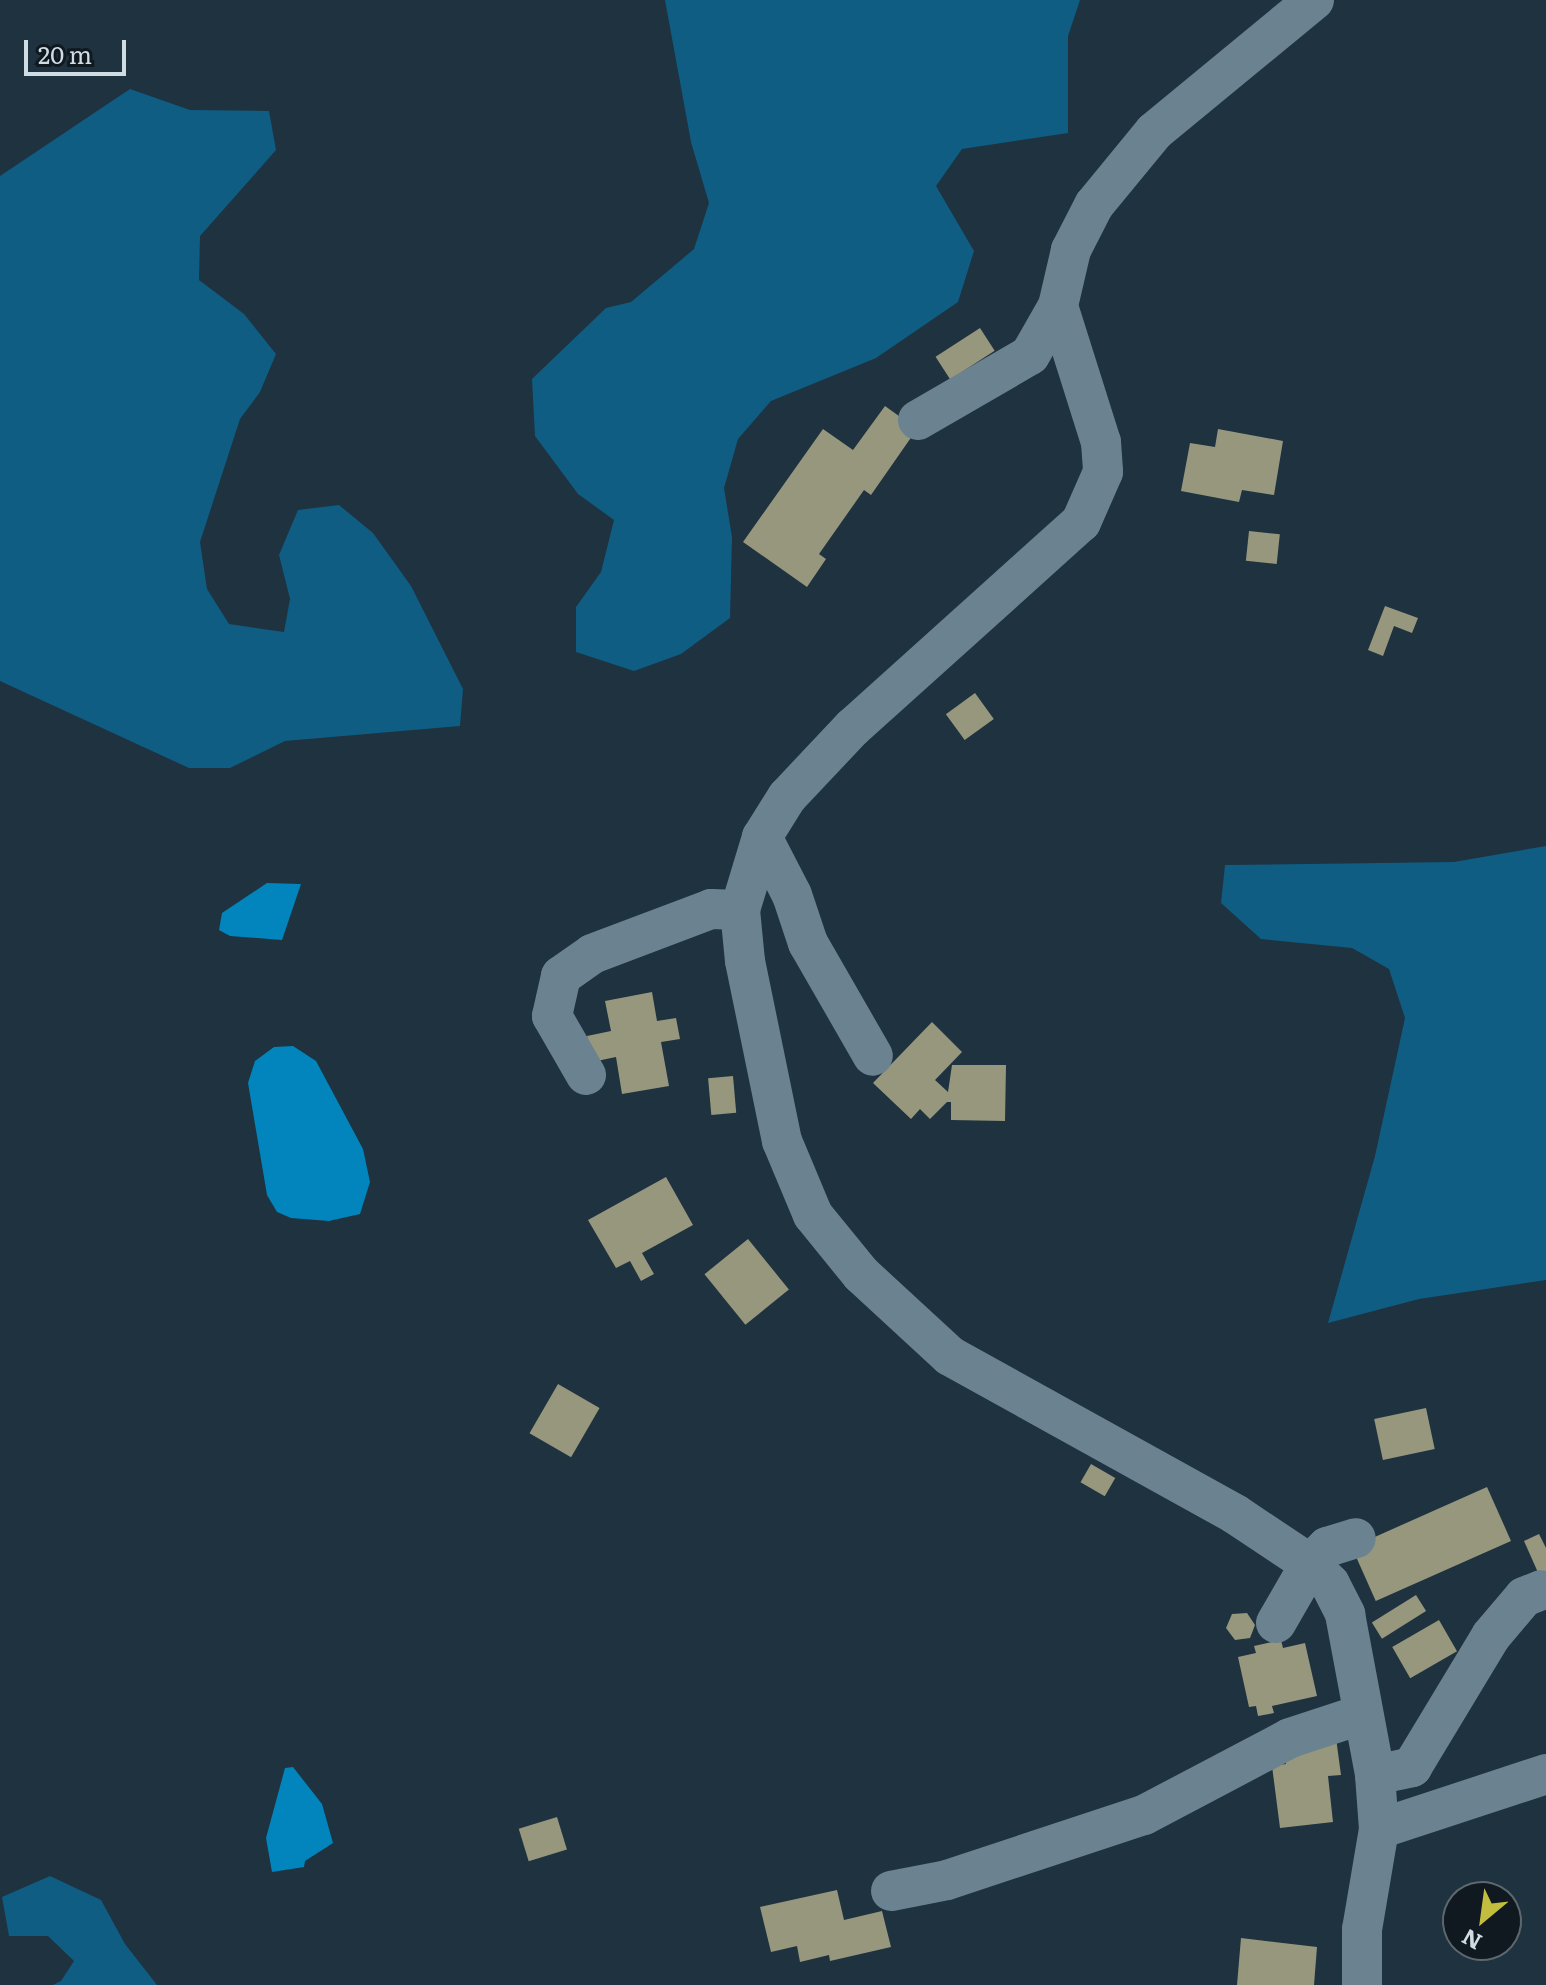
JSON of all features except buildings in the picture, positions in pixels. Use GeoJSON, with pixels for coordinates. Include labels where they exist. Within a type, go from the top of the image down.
{"type":"FeatureCollection","features":[{"type":"Feature","properties":{"kind":"street"},"geometry":{"type":"LineString","coordinates":[[918,420],[1030,355],[1058,306],[1071,250],[1094,205],[1154,132],[1314,0]]}},
{"type":"Feature","properties":{"kind":"street"},"geometry":{"type":"LineString","coordinates":[[1058,306],[1101,442],[1103,472],[1081,522],[853,727],[787,797],[762,837],[740,910],[745,961],[782,1141],[813,1215],[861,1274],[950,1356],[1235,1514],[1310,1564],[1330,1584],[1345,1614],[1375,1775],[1379,1829],[1362,1929],[1362,1985]]}},
{"type":"Feature","properties":{"kind":"street"},"geometry":{"type":"LineString","coordinates":[[762,837],[792,895],[808,943],[873,1056]]}},
{"type":"Feature","properties":{"kind":"street"},"geometry":{"type":"LineString","coordinates":[[586,1075],[552,1016],[561,976],[592,954],[711,909],[740,910]]}},
{"type":"Feature","properties":{"kind":"street"},"geometry":{"type":"LineString","coordinates":[[1276,1623],[1310,1564],[1327,1547],[1356,1538]]}},
{"type":"Feature","properties":{"kind":"street"},"geometry":{"type":"LineString","coordinates":[[1375,1775],[1412,1767],[1491,1636],[1524,1597],[1541,1590]]}},
{"type":"Feature","properties":{"kind":"street"},"geometry":{"type":"LineString","coordinates":[[891,1891],[947,1880],[1144,1815],[1290,1738],[1363,1714]]}},
{"type":"Feature","properties":{"kind":"street"},"geometry":{"type":"LineString","coordinates":[[1379,1829],[1546,1774]]}},
{"type":"Feature","properties":{"kind":"shaded area"},"geometry":{"type":"Polygon","coordinates":[[[665,0],[1080,0],[1068,36],[1068,133],[962,149],[936,186],[974,251],[958,302],[876,358],[771,401],[738,439],[724,488],[732,537],[730,618],[681,654],[634,671],[576,652],[576,607],[601,572],[614,520],[578,494],[535,436],[532,379],[606,308],[631,302],[694,249],[709,203],[691,142],[665,0]]]}},
{"type":"Feature","properties":{"kind":"shaded area"},"geometry":{"type":"Polygon","coordinates":[[[130,89],[190,110],[269,111],[276,150],[200,236],[199,280],[244,314],[276,354],[260,392],[240,419],[200,542],[207,589],[229,624],[284,632],[290,599],[279,555],[298,510],[339,505],[373,533],[411,586],[463,689],[460,726],[285,741],[230,768],[189,768],[0,681],[0,176],[130,89]]]}},
{"type":"Feature","properties":{"kind":"shaded area"},"geometry":{"type":"Polygon","coordinates":[[[1546,846],[1546,1280],[1419,1299],[1328,1323],[1375,1156],[1405,1018],[1389,969],[1352,948],[1261,939],[1221,903],[1225,865],[1454,862],[1546,846]]]}},
{"type":"Feature","properties":{"kind":"shaded area"},"geometry":{"type":"Polygon","coordinates":[[[267,883],[301,884],[282,940],[230,936],[219,930],[222,913],[267,883]]]}},
{"type":"Feature","properties":{"kind":"shaded area"},"geometry":{"type":"Polygon","coordinates":[[[293,1046],[316,1061],[363,1149],[370,1182],[360,1214],[329,1221],[291,1218],[277,1212],[267,1195],[248,1083],[255,1061],[274,1047],[293,1046]]]}},
{"type":"Feature","properties":{"kind":"shaded area"},"geometry":{"type":"Polygon","coordinates":[[[293,1767],[322,1804],[333,1843],[305,1861],[304,1867],[272,1872],[266,1838],[285,1768],[293,1767]]]}},
{"type":"Feature","properties":{"kind":"shaded area"},"geometry":{"type":"Polygon","coordinates":[[[50,1876],[101,1900],[125,1944],[157,1985],[53,1985],[61,1981],[74,1961],[48,1936],[9,1936],[2,1897],[50,1876]]]}}]}
